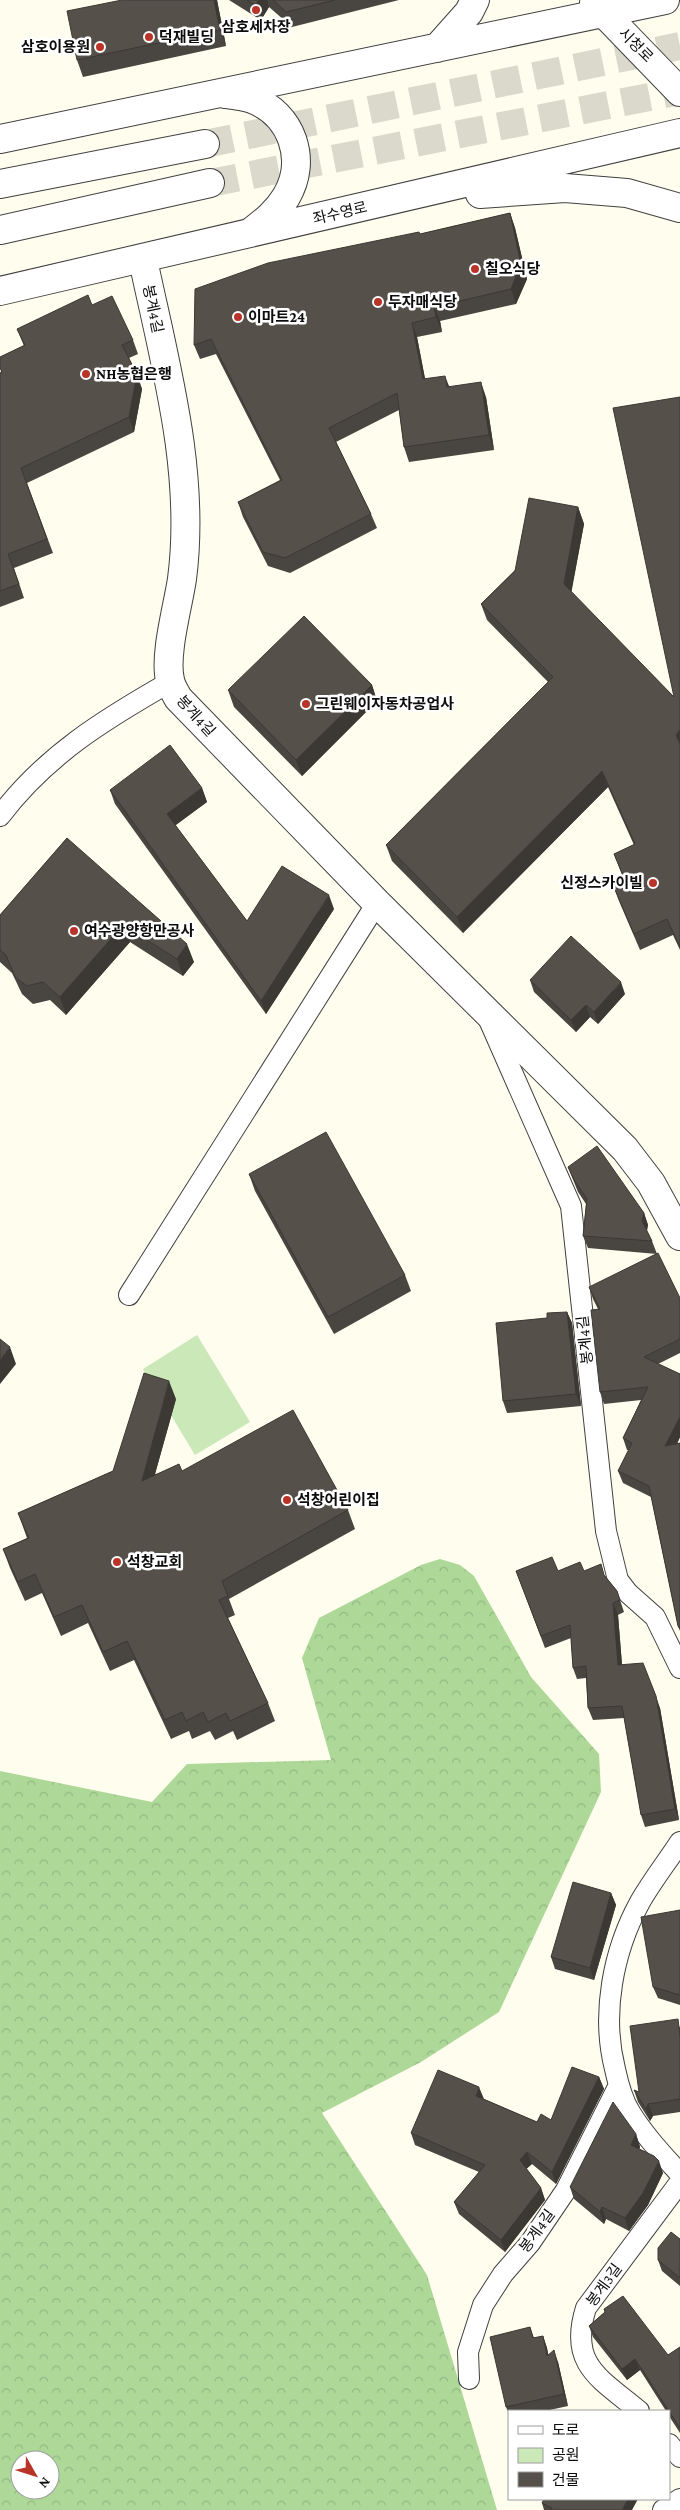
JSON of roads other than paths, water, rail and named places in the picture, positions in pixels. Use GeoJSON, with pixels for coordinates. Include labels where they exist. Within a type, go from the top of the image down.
{"type":"FeatureCollection","features":[{"type":"Feature","properties":{"kind":"street"},"geometry":{"type":"LineString","coordinates":[[437,48],[470,12],[475,0]]}},
{"type":"Feature","properties":{"kind":"street"},"geometry":{"type":"LineString","coordinates":[[0,138],[437,48],[597,6],[665,0]]}},
{"type":"Feature","properties":{"kind":"street","name":"시청로"},"geometry":{"type":"LineString","coordinates":[[597,6],[680,92]]}},
{"type":"Feature","properties":{"kind":"street"},"geometry":{"type":"LineString","coordinates":[[219,93],[251,98],[272,109],[285,122],[296,149],[295,174],[287,196],[272,216],[248,235]]}},
{"type":"Feature","properties":{"kind":"street","name":"좌수영로"},"geometry":{"type":"LineString","coordinates":[[0,291],[143,260],[680,133]]}},
{"type":"Feature","properties":{"kind":"street"},"geometry":{"type":"LineString","coordinates":[[0,184],[205,144]]}},
{"type":"Feature","properties":{"kind":"street"},"geometry":{"type":"LineString","coordinates":[[0,230],[210,184]]}},
{"type":"Feature","properties":{"kind":"street"},"geometry":{"type":"LineString","coordinates":[[394,201],[565,188],[628,193],[680,208]]}},
{"type":"Feature","properties":{"kind":"street","name":"봉계4길"},"geometry":{"type":"LineString","coordinates":[[143,260],[176,419],[183,472],[186,530],[182,576],[168,665],[170,682],[178,698],[377,903],[625,1149],[650,1183],[680,1236]]}},
{"type":"Feature","properties":{"kind":"lane"},"geometry":{"type":"LineString","coordinates":[[0,816],[40,770],[72,743],[115,714],[170,682]]}},
{"type":"Feature","properties":{"kind":"lane"},"geometry":{"type":"LineString","coordinates":[[129,1295],[377,903]]}},
{"type":"Feature","properties":{"kind":"lane","name":"봉계4길"},"geometry":{"type":"LineString","coordinates":[[484,1009],[571,1206],[606,1531],[616,1574],[628,1593],[655,1617],[680,1668]]}},
{"type":"Feature","properties":{"kind":"lane"},"geometry":{"type":"LineString","coordinates":[[680,1842],[641,1902],[616,1965],[610,1994],[609,2021],[611,2052],[619,2085],[628,2110],[680,2174]]}},
{"type":"Feature","properties":{"kind":"lane","name":"봉계4길"},"geometry":{"type":"LineString","coordinates":[[470,2379],[468,2352],[484,2305],[503,2274],[530,2243],[566,2190],[619,2085]]}},
{"type":"Feature","properties":{"kind":"lane","name":"봉계3길"},"geometry":{"type":"LineString","coordinates":[[639,2410],[608,2386],[592,2370],[582,2355],[580,2325],[586,2308],[680,2182]]}},
{"type":"Feature","properties":{"kind":"lane"},"geometry":{"type":"LineString","coordinates":[[670,2445],[680,2457]]}},
{"type":"Feature","properties":{"kind":"lane"},"geometry":{"type":"LineString","coordinates":[[663,2510],[680,2499]]}},
{"type":"Feature","properties":{"kind":"tunnel"},"geometry":{"type":"LineString","coordinates":[[205,144],[680,46]]}},
{"type":"Feature","properties":{"kind":"tunnel"},"geometry":{"type":"LineString","coordinates":[[210,183],[680,91]]}},
{"type":"Feature","properties":{"kind":"place","name":"삼호세차장"},"geometry":{"type":"Point","coordinates":[256,10]}},
{"type":"Feature","properties":{"kind":"place","name":"덕재빌딩"},"geometry":{"type":"Point","coordinates":[149,37]}},
{"type":"Feature","properties":{"kind":"place","name":"삼호이용원"},"geometry":{"type":"Point","coordinates":[100,47]}},
{"type":"Feature","properties":{"kind":"place","name":"칠오식당"},"geometry":{"type":"Point","coordinates":[475,269]}},
{"type":"Feature","properties":{"kind":"place","name":"두자매식당"},"geometry":{"type":"Point","coordinates":[378,302]}},
{"type":"Feature","properties":{"kind":"place","name":"이마트24"},"geometry":{"type":"Point","coordinates":[238,317]}},
{"type":"Feature","properties":{"kind":"place","name":"NH농협은행"},"geometry":{"type":"Point","coordinates":[86,374]}},
{"type":"Feature","properties":{"kind":"place","name":"그린웨이자동차공업사"},"geometry":{"type":"Point","coordinates":[306,704]}},
{"type":"Feature","properties":{"kind":"place","name":"신정스카이빌"},"geometry":{"type":"Point","coordinates":[653,883]}},
{"type":"Feature","properties":{"kind":"place","name":"여수광양항만공사"},"geometry":{"type":"Point","coordinates":[74,931]}},
{"type":"Feature","properties":{"kind":"place","name":"석창어린이집"},"geometry":{"type":"Point","coordinates":[287,1500]}},
{"type":"Feature","properties":{"kind":"place","name":"석창교회"},"geometry":{"type":"Point","coordinates":[117,1562]}}]}
